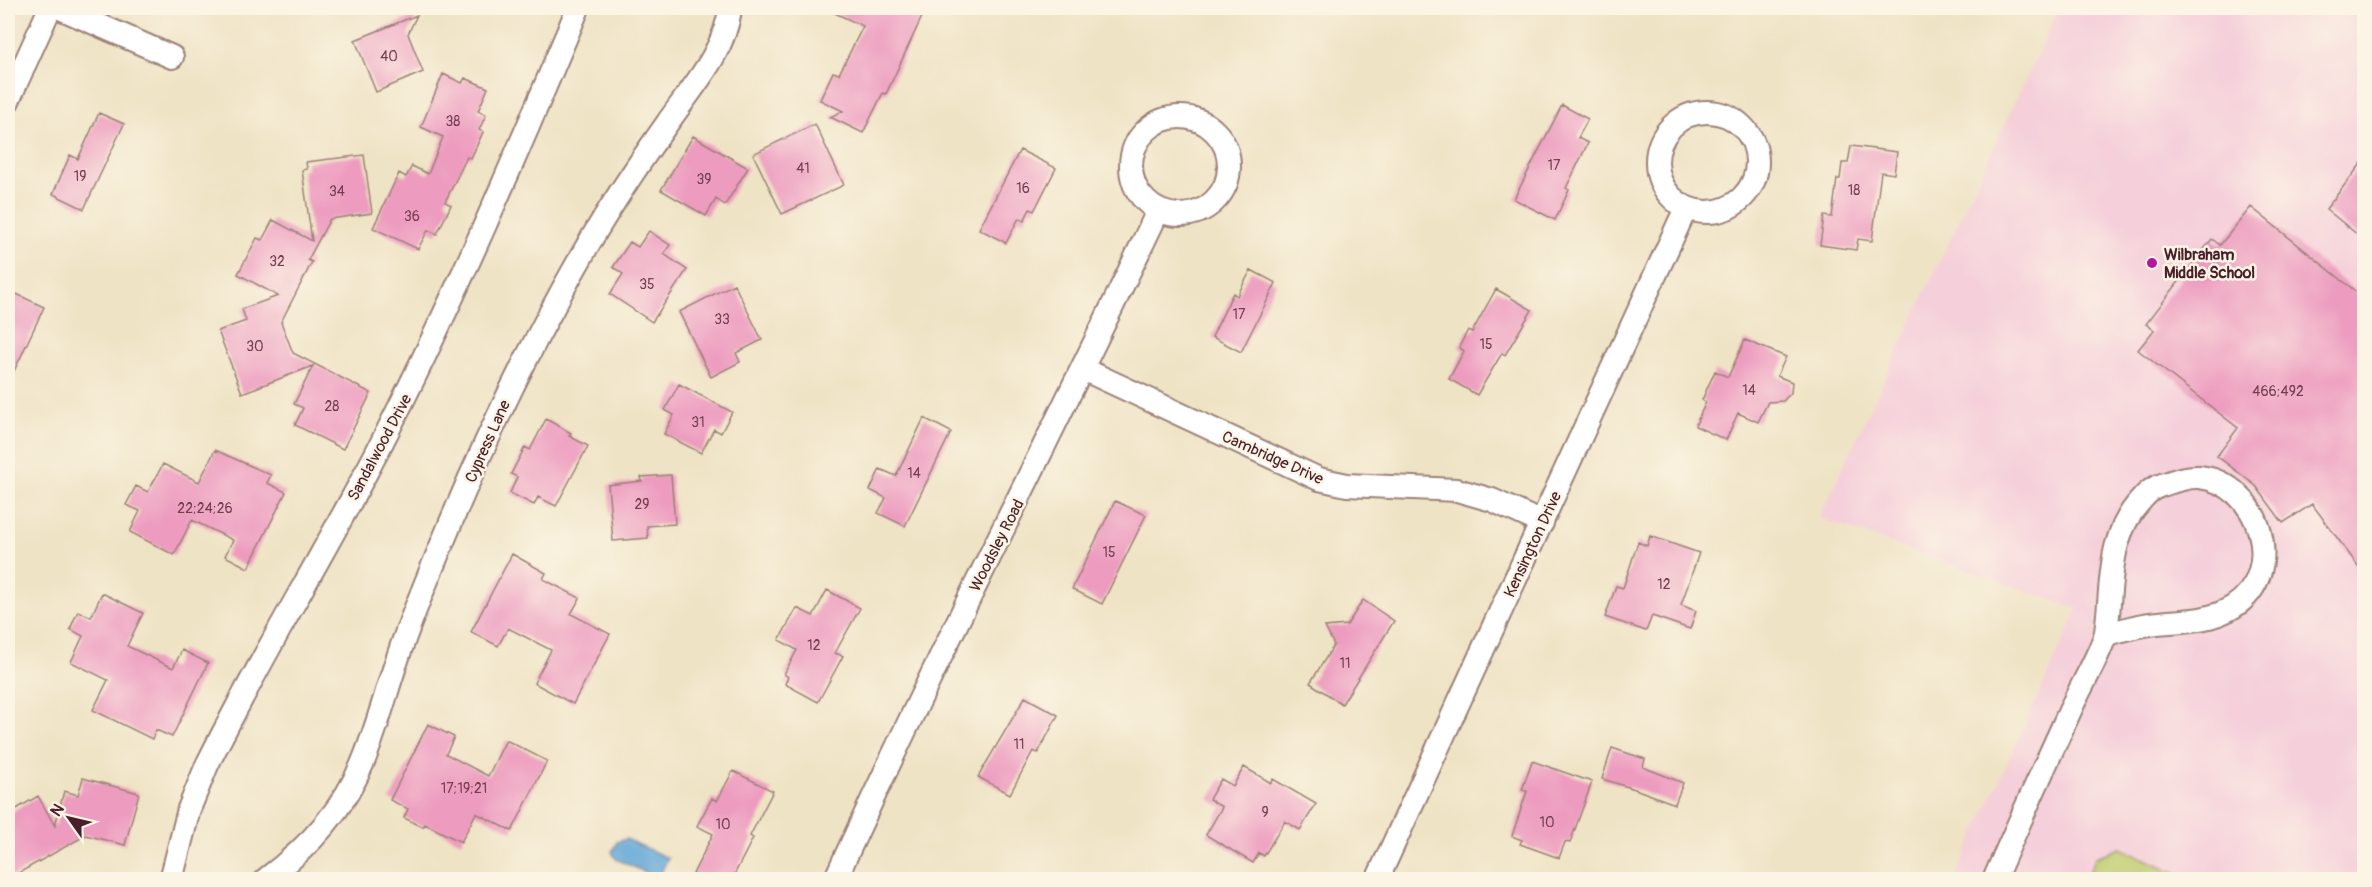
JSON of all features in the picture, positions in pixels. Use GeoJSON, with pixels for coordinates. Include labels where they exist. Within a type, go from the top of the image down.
{"type":"FeatureCollection","features":[{"type":"Feature","properties":{"kind":"street"},"geometry":{"type":"LineString","coordinates":[[8,101],[50,8]]}},
{"type":"Feature","properties":{"kind":"street"},"geometry":{"type":"LineString","coordinates":[[60,8],[172,57]]}},
{"type":"Feature","properties":{"kind":"street","name":"Sandalwood Drive"},"geometry":{"type":"LineString","coordinates":[[171,879],[186,819],[203,772],[436,336],[504,186],[578,8]]}},
{"type":"Feature","properties":{"kind":"street","name":"Cypress Lane"},"geometry":{"type":"LineString","coordinates":[[265,879],[294,858],[316,837],[354,781],[370,744],[398,656],[441,548],[512,387],[565,285],[598,228],[706,66],[729,25],[730,8]]}},
{"type":"Feature","properties":{"kind":"street"},"geometry":{"type":"LineString","coordinates":[[1716,112],[1729,116],[1749,133],[1755,145],[1757,157],[1753,183],[1737,203],[1725,209],[1712,212],[1686,208],[1675,201],[1660,180],[1658,167],[1662,141],[1678,121],[1690,115],[1716,112]]}},
{"type":"Feature","properties":{"kind":"street"},"geometry":{"type":"LineString","coordinates":[[1168,118],[1196,119],[1209,125],[1219,135],[1227,152],[1230,169],[1224,188],[1211,204],[1194,214],[1175,216],[1158,211],[1142,198],[1131,178],[1132,153],[1137,142],[1154,124],[1168,118]]}},
{"type":"Feature","properties":{"kind":"street","name":"Kensington Drive"},"geometry":{"type":"LineString","coordinates":[[1377,879],[1686,208]]}},
{"type":"Feature","properties":{"kind":"street","name":"Woodsley Road"},"geometry":{"type":"LineString","coordinates":[[836,879],[933,671],[1083,369],[1158,211]]}},
{"type":"Feature","properties":{"kind":"street","name":"Cambridge Drive"},"geometry":{"type":"LineString","coordinates":[[1083,369],[1312,477],[1347,485],[1457,490],[1492,500],[1542,523]]}},
{"type":"Feature","properties":{"kind":"street"},"geometry":{"type":"LineString","coordinates":[[1994,879],[2106,634],[2109,587],[2122,528],[2129,513],[2152,488],[2183,478],[2199,477],[2223,484],[2243,499],[2257,520],[2263,544],[2260,569],[2251,589],[2235,605],[2216,616],[2194,621],[2149,624],[2106,634]]}},
{"type":"Feature","properties":{"kind":"shaded area","name":"Wilbraham Middle School"},"geometry":{"type":"Polygon","coordinates":[[[2059,8],[2364,8],[2364,879],[1954,879],[2078,609],[1819,518],[2059,8]]]}},
{"type":"Feature","properties":{"kind":"green space"},"geometry":{"type":"Polygon","coordinates":[[[2120,848],[2190,879],[2086,879],[2096,857],[2120,848]]]}},
{"type":"Feature","properties":{"kind":"water"},"geometry":{"type":"Polygon","coordinates":[[[626,839],[668,858],[658,878],[616,859],[612,852],[617,842],[626,839]]]}},
{"type":"Feature","properties":{"kind":"building"},"geometry":{"type":"Polygon","coordinates":[[[824,8],[926,8],[886,94],[883,93],[863,133],[830,117],[843,111],[820,100],[833,72],[839,74],[863,26],[824,8]]]}},
{"type":"Feature","properties":{"kind":"building"},"geometry":{"type":"Polygon","coordinates":[[[417,15],[408,34],[423,72],[376,92],[355,40],[417,15]]]}},
{"type":"Feature","properties":{"kind":"building"},"geometry":{"type":"Polygon","coordinates":[[[443,74],[462,83],[465,78],[488,88],[478,111],[486,115],[479,130],[483,132],[471,158],[467,157],[445,202],[451,205],[437,234],[428,230],[418,249],[373,228],[399,173],[406,177],[412,166],[428,174],[443,137],[421,127],[443,74]]]}},
{"type":"Feature","properties":{"kind":"building"},"geometry":{"type":"Polygon","coordinates":[[[1562,105],[1588,119],[1578,138],[1588,143],[1566,188],[1569,190],[1555,220],[1514,199],[1562,105]]]}},
{"type":"Feature","properties":{"kind":"building"},"geometry":{"type":"Polygon","coordinates":[[[99,113],[124,124],[84,209],[53,194],[70,155],[78,159],[99,113]]]}},
{"type":"Feature","properties":{"kind":"building"},"geometry":{"type":"Polygon","coordinates":[[[815,124],[844,185],[782,214],[753,154],[815,124]]]}},
{"type":"Feature","properties":{"kind":"building"},"geometry":{"type":"Polygon","coordinates":[[[693,136],[748,168],[725,205],[716,199],[706,216],[661,190],[693,136]]]}},
{"type":"Feature","properties":{"kind":"building"},"geometry":{"type":"Polygon","coordinates":[[[1851,146],[1897,152],[1894,174],[1881,172],[1872,241],[1858,239],[1856,250],[1820,245],[1824,216],[1832,217],[1837,179],[1840,179],[1842,163],[1848,163],[1851,146]]]}},
{"type":"Feature","properties":{"kind":"building"},"geometry":{"type":"Polygon","coordinates":[[[1020,150],[1056,168],[1034,211],[1030,209],[1024,221],[1019,218],[1006,243],[979,229],[1020,150]]]}},
{"type":"Feature","properties":{"kind":"building"},"geometry":{"type":"Polygon","coordinates":[[[364,155],[372,213],[330,219],[308,260],[312,262],[281,322],[293,353],[371,393],[343,449],[295,425],[303,408],[294,404],[313,366],[242,393],[218,331],[246,321],[242,309],[278,296],[238,274],[257,238],[262,240],[273,220],[312,241],[302,170],[307,169],[306,162],[364,155]]]}},
{"type":"Feature","properties":{"kind":"building"},"geometry":{"type":"Polygon","coordinates":[[[2364,160],[2364,240],[2326,209],[2364,160]]]}},
{"type":"Feature","properties":{"kind":"building"},"geometry":{"type":"Polygon","coordinates":[[[2251,207],[2364,298],[2364,574],[2312,504],[2283,523],[2256,486],[2217,456],[2238,428],[2138,350],[2154,330],[2146,324],[2212,239],[2220,245],[2251,207]]]}},
{"type":"Feature","properties":{"kind":"building"},"geometry":{"type":"Polygon","coordinates":[[[649,231],[670,245],[664,254],[687,270],[652,322],[610,294],[623,274],[613,267],[630,242],[638,247],[649,231]]]}},
{"type":"Feature","properties":{"kind":"building"},"geometry":{"type":"Polygon","coordinates":[[[1251,270],[1276,283],[1241,352],[1212,337],[1233,293],[1237,296],[1251,270]]]}},
{"type":"Feature","properties":{"kind":"building"},"geometry":{"type":"Polygon","coordinates":[[[734,284],[762,340],[736,353],[740,362],[711,377],[679,312],[734,284]]]}},
{"type":"Feature","properties":{"kind":"building"},"geometry":{"type":"Polygon","coordinates":[[[1496,289],[1532,310],[1505,355],[1502,353],[1477,395],[1449,379],[1464,351],[1459,347],[1468,330],[1472,332],[1496,289]]]}},
{"type":"Feature","properties":{"kind":"building"},"geometry":{"type":"Polygon","coordinates":[[[8,290],[44,307],[8,384],[8,290]]]}},
{"type":"Feature","properties":{"kind":"building"},"geometry":{"type":"Polygon","coordinates":[[[1745,340],[1786,357],[1777,376],[1792,382],[1791,393],[1783,401],[1768,402],[1758,422],[1738,413],[1726,440],[1695,426],[1706,402],[1702,400],[1715,371],[1728,377],[1745,340]]]}},
{"type":"Feature","properties":{"kind":"building"},"geometry":{"type":"Polygon","coordinates":[[[679,384],[732,412],[721,433],[714,429],[701,453],[664,434],[674,415],[665,410],[679,384]]]}},
{"type":"Feature","properties":{"kind":"building"},"geometry":{"type":"Polygon","coordinates":[[[924,418],[951,432],[905,526],[878,513],[886,498],[870,490],[880,469],[896,476],[924,418]]]}},
{"type":"Feature","properties":{"kind":"building"},"geometry":{"type":"Polygon","coordinates":[[[546,419],[571,433],[569,436],[588,446],[556,506],[538,497],[534,505],[510,493],[517,477],[511,474],[525,447],[530,450],[546,419]]]}},
{"type":"Feature","properties":{"kind":"building"},"geometry":{"type":"Polygon","coordinates":[[[215,450],[271,475],[267,483],[286,492],[248,568],[225,556],[233,540],[192,520],[174,555],[130,532],[140,511],[126,505],[136,486],[148,492],[163,464],[199,482],[215,450]]]}},
{"type":"Feature","properties":{"kind":"building"},"geometry":{"type":"Polygon","coordinates":[[[671,475],[675,524],[647,526],[648,538],[613,541],[608,485],[642,481],[641,477],[671,475]]]}},
{"type":"Feature","properties":{"kind":"building"},"geometry":{"type":"Polygon","coordinates":[[[1115,501],[1146,515],[1102,604],[1072,589],[1115,501]]]}},
{"type":"Feature","properties":{"kind":"building"},"geometry":{"type":"Polygon","coordinates":[[[1650,536],[1699,553],[1681,605],[1696,611],[1690,629],[1652,616],[1646,631],[1605,617],[1616,586],[1623,588],[1638,542],[1647,546],[1650,536]]]}},
{"type":"Feature","properties":{"kind":"building"},"geometry":{"type":"Polygon","coordinates":[[[512,554],[546,573],[543,579],[580,598],[571,614],[610,634],[573,704],[534,683],[551,650],[508,628],[498,646],[471,632],[512,554]]]}},
{"type":"Feature","properties":{"kind":"building"},"geometry":{"type":"Polygon","coordinates":[[[827,590],[860,608],[835,653],[843,656],[818,702],[785,684],[788,677],[784,674],[797,650],[779,640],[797,608],[813,616],[827,590]]]}},
{"type":"Feature","properties":{"kind":"building"},"geometry":{"type":"Polygon","coordinates":[[[102,593],[143,613],[127,646],[173,668],[182,650],[208,663],[172,737],[156,730],[152,739],[93,710],[108,680],[71,662],[83,636],[70,629],[78,611],[91,617],[102,593]]]}},
{"type":"Feature","properties":{"kind":"building"},"geometry":{"type":"Polygon","coordinates":[[[1363,600],[1394,621],[1342,704],[1310,683],[1334,645],[1325,627],[1347,625],[1363,600]]]}},
{"type":"Feature","properties":{"kind":"building"},"geometry":{"type":"Polygon","coordinates":[[[1025,697],[1058,715],[1038,753],[1033,751],[1010,794],[978,777],[1025,697]]]}},
{"type":"Feature","properties":{"kind":"building"},"geometry":{"type":"Polygon","coordinates":[[[428,724],[454,737],[446,754],[488,776],[506,740],[547,761],[512,831],[476,813],[461,842],[425,824],[423,827],[404,818],[408,809],[390,800],[428,724]]]}},
{"type":"Feature","properties":{"kind":"building"},"geometry":{"type":"Polygon","coordinates":[[[1612,748],[1645,759],[1643,767],[1683,783],[1675,804],[1602,779],[1612,748]]]}},
{"type":"Feature","properties":{"kind":"building"},"geometry":{"type":"Polygon","coordinates":[[[1532,761],[1592,782],[1570,843],[1565,842],[1559,858],[1520,844],[1522,840],[1512,836],[1527,791],[1522,790],[1532,761]]]}},
{"type":"Feature","properties":{"kind":"building"},"geometry":{"type":"Polygon","coordinates":[[[1244,767],[1271,783],[1273,779],[1316,804],[1300,830],[1285,821],[1264,856],[1259,853],[1253,863],[1206,835],[1222,807],[1209,799],[1221,779],[1233,786],[1244,767]]]}},
{"type":"Feature","properties":{"kind":"building"},"geometry":{"type":"Polygon","coordinates":[[[733,771],[773,791],[750,836],[753,838],[732,879],[704,879],[693,874],[713,834],[697,826],[712,798],[717,801],[733,771]]]}},
{"type":"Feature","properties":{"kind":"building"},"geometry":{"type":"Polygon","coordinates":[[[83,778],[139,793],[125,845],[86,835],[8,879],[8,814],[38,796],[55,826],[64,791],[78,795],[83,778]]]}},
{"type":"Feature","properties":{"kind":"place","name":"Wilbraham Middle School"},"geometry":{"type":"Point","coordinates":[2152,263]}}]}
